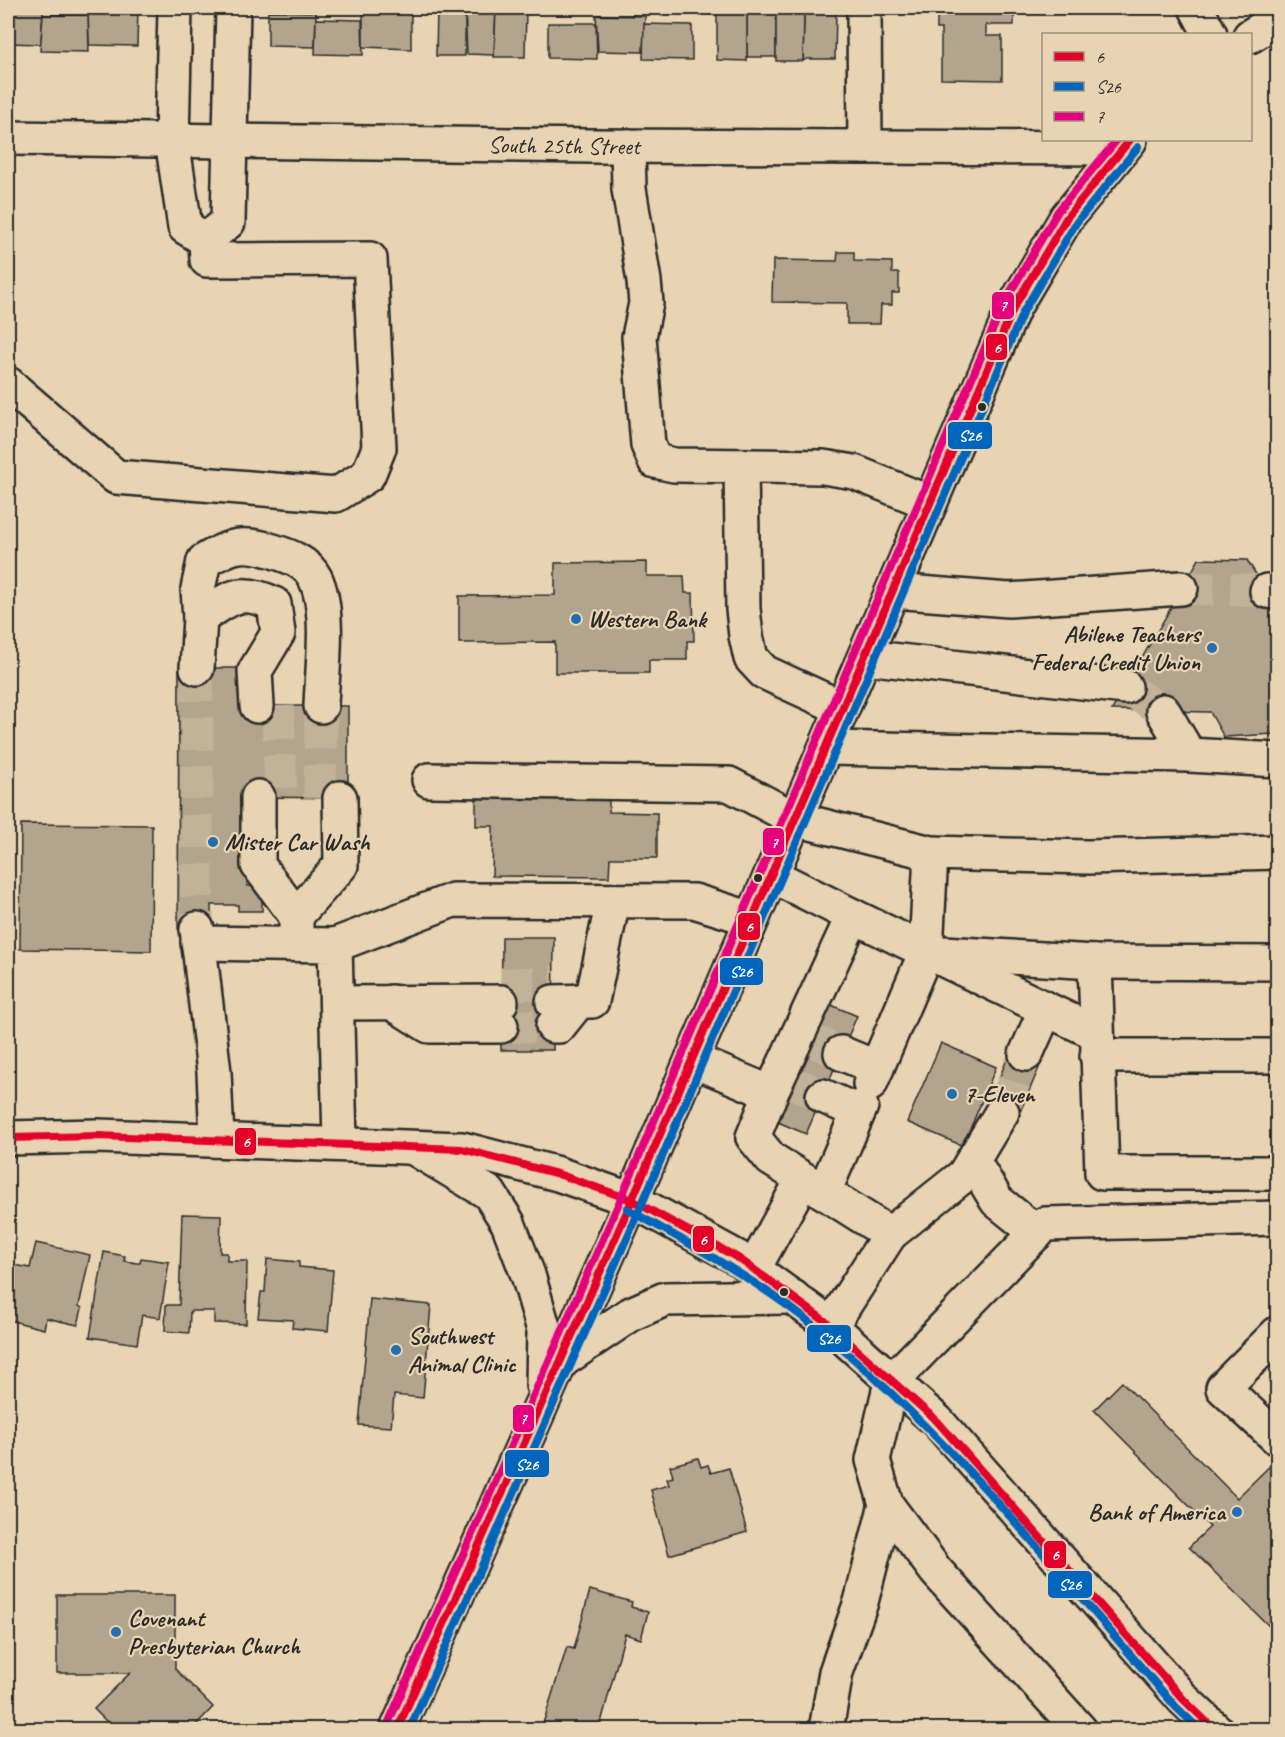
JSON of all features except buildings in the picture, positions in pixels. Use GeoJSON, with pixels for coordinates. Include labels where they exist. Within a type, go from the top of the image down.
{"type":"FeatureCollection","features":[{"type":"Feature","properties":{"kind":"main road"},"geometry":{"type":"LineString","coordinates":[[175,8],[172,140],[185,227],[206,240]]}},
{"type":"Feature","properties":{"kind":"main road"},"geometry":{"type":"LineString","coordinates":[[206,240],[228,222],[232,141],[233,8]]}},
{"type":"Feature","properties":{"kind":"main road"},"geometry":{"type":"LineString","coordinates":[[864,8],[865,147]]}},
{"type":"Feature","properties":{"kind":"main road"},"geometry":{"type":"LineString","coordinates":[[1196,8],[1209,33]]}},
{"type":"Feature","properties":{"kind":"main road"},"geometry":{"type":"LineString","coordinates":[[1252,35],[1278,19]]}},
{"type":"Feature","properties":{"kind":"main road","name":"South 25th Street"},"geometry":{"type":"LineString","coordinates":[[8,138],[628,146],[865,147],[1126,144]]}},
{"type":"Feature","properties":{"kind":"main road"},"geometry":{"type":"LineString","coordinates":[[397,1730],[632,1200],[1014,307],[1067,217],[1126,144]]}},
{"type":"Feature","properties":{"kind":"main road"},"geometry":{"type":"LineString","coordinates":[[628,146],[629,189],[646,303],[639,338],[648,445],[655,461],[674,465],[823,467],[855,472],[930,503]]}},
{"type":"Feature","properties":{"kind":"main road"},"geometry":{"type":"LineString","coordinates":[[8,384],[116,477],[336,495],[368,475],[380,448],[370,259],[207,260],[206,240]]}},
{"type":"Feature","properties":{"kind":"main road"},"geometry":{"type":"LineString","coordinates":[[741,466],[743,609],[751,658],[764,672],[842,708]]}},
{"type":"Feature","properties":{"kind":"main road"},"geometry":{"type":"LineString","coordinates":[[197,668],[200,618],[198,589],[204,561],[231,546],[260,547],[296,558],[315,577],[324,628],[331,706]]}},
{"type":"Feature","properties":{"kind":"main road"},"geometry":{"type":"LineString","coordinates":[[893,591],[1009,600],[1181,588]]}},
{"type":"Feature","properties":{"kind":"main road"},"geometry":{"type":"LineString","coordinates":[[200,618],[234,595],[255,595],[274,604],[278,633],[255,671],[268,706]]}},
{"type":"Feature","properties":{"kind":"main road"},"geometry":{"type":"LineString","coordinates":[[865,657],[1125,687]]}},
{"type":"Feature","properties":{"kind":"main road"},"geometry":{"type":"LineString","coordinates":[[1163,711],[1190,755]]}},
{"type":"Feature","properties":{"kind":"main road"},"geometry":{"type":"LineString","coordinates":[[826,748],[1190,755],[1278,760]]}},
{"type":"Feature","properties":{"kind":"main road"},"geometry":{"type":"LineString","coordinates":[[429,780],[729,784],[795,819],[931,853],[1088,857],[1278,852]]}},
{"type":"Feature","properties":{"kind":"main road"},"geometry":{"type":"LineString","coordinates":[[270,797],[258,865],[291,918],[334,945]]}},
{"type":"Feature","properties":{"kind":"main road"},"geometry":{"type":"LineString","coordinates":[[217,1140],[214,1072],[198,936],[291,918],[321,890],[341,865],[330,798]]}},
{"type":"Feature","properties":{"kind":"main road"},"geometry":{"type":"LineString","coordinates":[[753,1270],[814,1185],[866,1092],[926,952],[931,853]]}},
{"type":"Feature","properties":{"kind":"main road"},"geometry":{"type":"LineString","coordinates":[[771,875],[1046,1009],[1096,1045],[1278,1056]]}},
{"type":"Feature","properties":{"kind":"main road"},"geometry":{"type":"LineString","coordinates":[[334,945],[453,900],[694,902],[752,919]]}},
{"type":"Feature","properties":{"kind":"main road"},"geometry":{"type":"LineString","coordinates":[[560,1003],[592,1001],[613,901]]}},
{"type":"Feature","properties":{"kind":"main road"},"geometry":{"type":"LineString","coordinates":[[853,916],[802,1036],[753,1137],[771,1159],[890,1234]]}},
{"type":"Feature","properties":{"kind":"main road"},"geometry":{"type":"LineString","coordinates":[[334,945],[340,1142]]}},
{"type":"Feature","properties":{"kind":"main road"},"geometry":{"type":"LineString","coordinates":[[926,952],[1095,962],[1278,963]]}},
{"type":"Feature","properties":{"kind":"main road"},"geometry":{"type":"LineString","coordinates":[[1095,962],[1102,1173],[1278,1173]]}},
{"type":"Feature","properties":{"kind":"main road"},"geometry":{"type":"LineString","coordinates":[[337,1003],[391,1002],[427,984],[501,1004]]}},
{"type":"Feature","properties":{"kind":"main road"},"geometry":{"type":"LineString","coordinates":[[1026,1054],[1046,1009]]}},
{"type":"Feature","properties":{"kind":"main road"},"geometry":{"type":"LineString","coordinates":[[841,1053],[866,1092]]}},
{"type":"Feature","properties":{"kind":"main road"},"geometry":{"type":"LineString","coordinates":[[692,1060],[779,1083]]}},
{"type":"Feature","properties":{"kind":"main road"},"geometry":{"type":"LineString","coordinates":[[823,1096],[866,1092]]}},
{"type":"Feature","properties":{"kind":"main road"},"geometry":{"type":"LineString","coordinates":[[831,1326],[890,1234],[964,1175],[1002,1112]]}},
{"type":"Feature","properties":{"kind":"main road"},"geometry":{"type":"LineString","coordinates":[[8,1138],[98,1136],[340,1142],[462,1149],[558,1174],[632,1200],[728,1253],[831,1326],[937,1421],[1184,1700],[1216,1730]]}},
{"type":"Feature","properties":{"kind":"main road"},"geometry":{"type":"LineString","coordinates":[[410,1146],[489,1193],[508,1223],[528,1275],[544,1330],[543,1400]]}},
{"type":"Feature","properties":{"kind":"main road"},"geometry":{"type":"LineString","coordinates":[[973,1161],[997,1201],[1037,1233]]}},
{"type":"Feature","properties":{"kind":"main road"},"geometry":{"type":"LineString","coordinates":[[1080,1730],[936,1571],[886,1504],[873,1460],[891,1382],[1045,1224],[1278,1218]]}},
{"type":"Feature","properties":{"kind":"main road"},"geometry":{"type":"LineString","coordinates":[[560,1362],[631,1314],[665,1299],[792,1298]]}},
{"type":"Feature","properties":{"kind":"main road"},"geometry":{"type":"LineString","coordinates":[[1277,1438],[1223,1388],[1278,1333]]}},
{"type":"Feature","properties":{"kind":"main road"},"geometry":{"type":"LineString","coordinates":[[826,1730],[836,1672],[861,1602],[886,1504]]}},
{"type":"Feature","properties":{"kind":"tunnel"},"geometry":{"type":"LineString","coordinates":[[1181,588],[1267,591]]}},
{"type":"Feature","properties":{"kind":"tunnel"},"geometry":{"type":"LineString","coordinates":[[197,668],[197,929]]}},
{"type":"Feature","properties":{"kind":"tunnel"},"geometry":{"type":"LineString","coordinates":[[1125,687],[1163,711]]}},
{"type":"Feature","properties":{"kind":"tunnel"},"geometry":{"type":"LineString","coordinates":[[278,706],[281,798]]}},
{"type":"Feature","properties":{"kind":"tunnel"},"geometry":{"type":"LineString","coordinates":[[320,798],[321,706]]}},
{"type":"Feature","properties":{"kind":"tunnel"},"geometry":{"type":"LineString","coordinates":[[501,984],[553,983]]}},
{"type":"Feature","properties":{"kind":"tunnel"},"geometry":{"type":"LineString","coordinates":[[501,1026],[553,1026]]}},
{"type":"Feature","properties":{"kind":"tunnel"},"geometry":{"type":"LineString","coordinates":[[806,1038],[841,1053]]}},
{"type":"Feature","properties":{"kind":"tunnel"},"geometry":{"type":"LineString","coordinates":[[1002,1112],[1026,1054]]}},
{"type":"Feature","properties":{"kind":"tunnel"},"geometry":{"type":"LineString","coordinates":[[787,1080],[823,1096]]}},
{"type":"Feature","properties":{"kind":"transit line","name":"7"},"geometry":{"type":"LineString","coordinates":[[387,1726],[622,1196],[1004,303],[1058,211],[1116,141]]}},
{"type":"Feature","properties":{"kind":"transit line","name":"6"},"geometry":{"type":"LineString","coordinates":[[397,1730],[632,1200],[1014,307],[1067,217],[1129,141]]}},
{"type":"Feature","properties":{"kind":"transit line","name":"S26"},"geometry":{"type":"LineString","coordinates":[[409,1730],[642,1204],[1023,312],[1076,223],[1138,147]]}},
{"type":"Feature","properties":{"kind":"transit line","name":"6"},"geometry":{"type":"LineString","coordinates":[[8,1138],[98,1136],[462,1149],[558,1174],[632,1200],[738,1258],[825,1321],[937,1421],[1184,1700],[1215,1730]]}},
{"type":"Feature","properties":{"kind":"transit line","name":"S26"},"geometry":{"type":"LineString","coordinates":[[627,1209],[726,1265],[773,1295],[818,1329],[867,1371],[914,1415],[1005,1510],[1176,1707],[1200,1730]]}},
{"type":"Feature","properties":{"kind":"place","name":"Western Bank"},"geometry":{"type":"Point","coordinates":[576,619]}},
{"type":"Feature","properties":{"kind":"place","name":"Abilene Teachers Federal Credit Union"},"geometry":{"type":"Point","coordinates":[1212,648]}},
{"type":"Feature","properties":{"kind":"place","name":"Mister Car Wash"},"geometry":{"type":"Point","coordinates":[213,842]}},
{"type":"Feature","properties":{"kind":"place","name":"7-Eleven"},"geometry":{"type":"Point","coordinates":[952,1094]}},
{"type":"Feature","properties":{"kind":"place","name":"Southwest Animal Clinic"},"geometry":{"type":"Point","coordinates":[396,1350]}},
{"type":"Feature","properties":{"kind":"place","name":"Bank of America"},"geometry":{"type":"Point","coordinates":[1237,1512]}},
{"type":"Feature","properties":{"kind":"place","name":"Covenant Presbyterian Church"},"geometry":{"type":"Point","coordinates":[116,1632]}}]}
